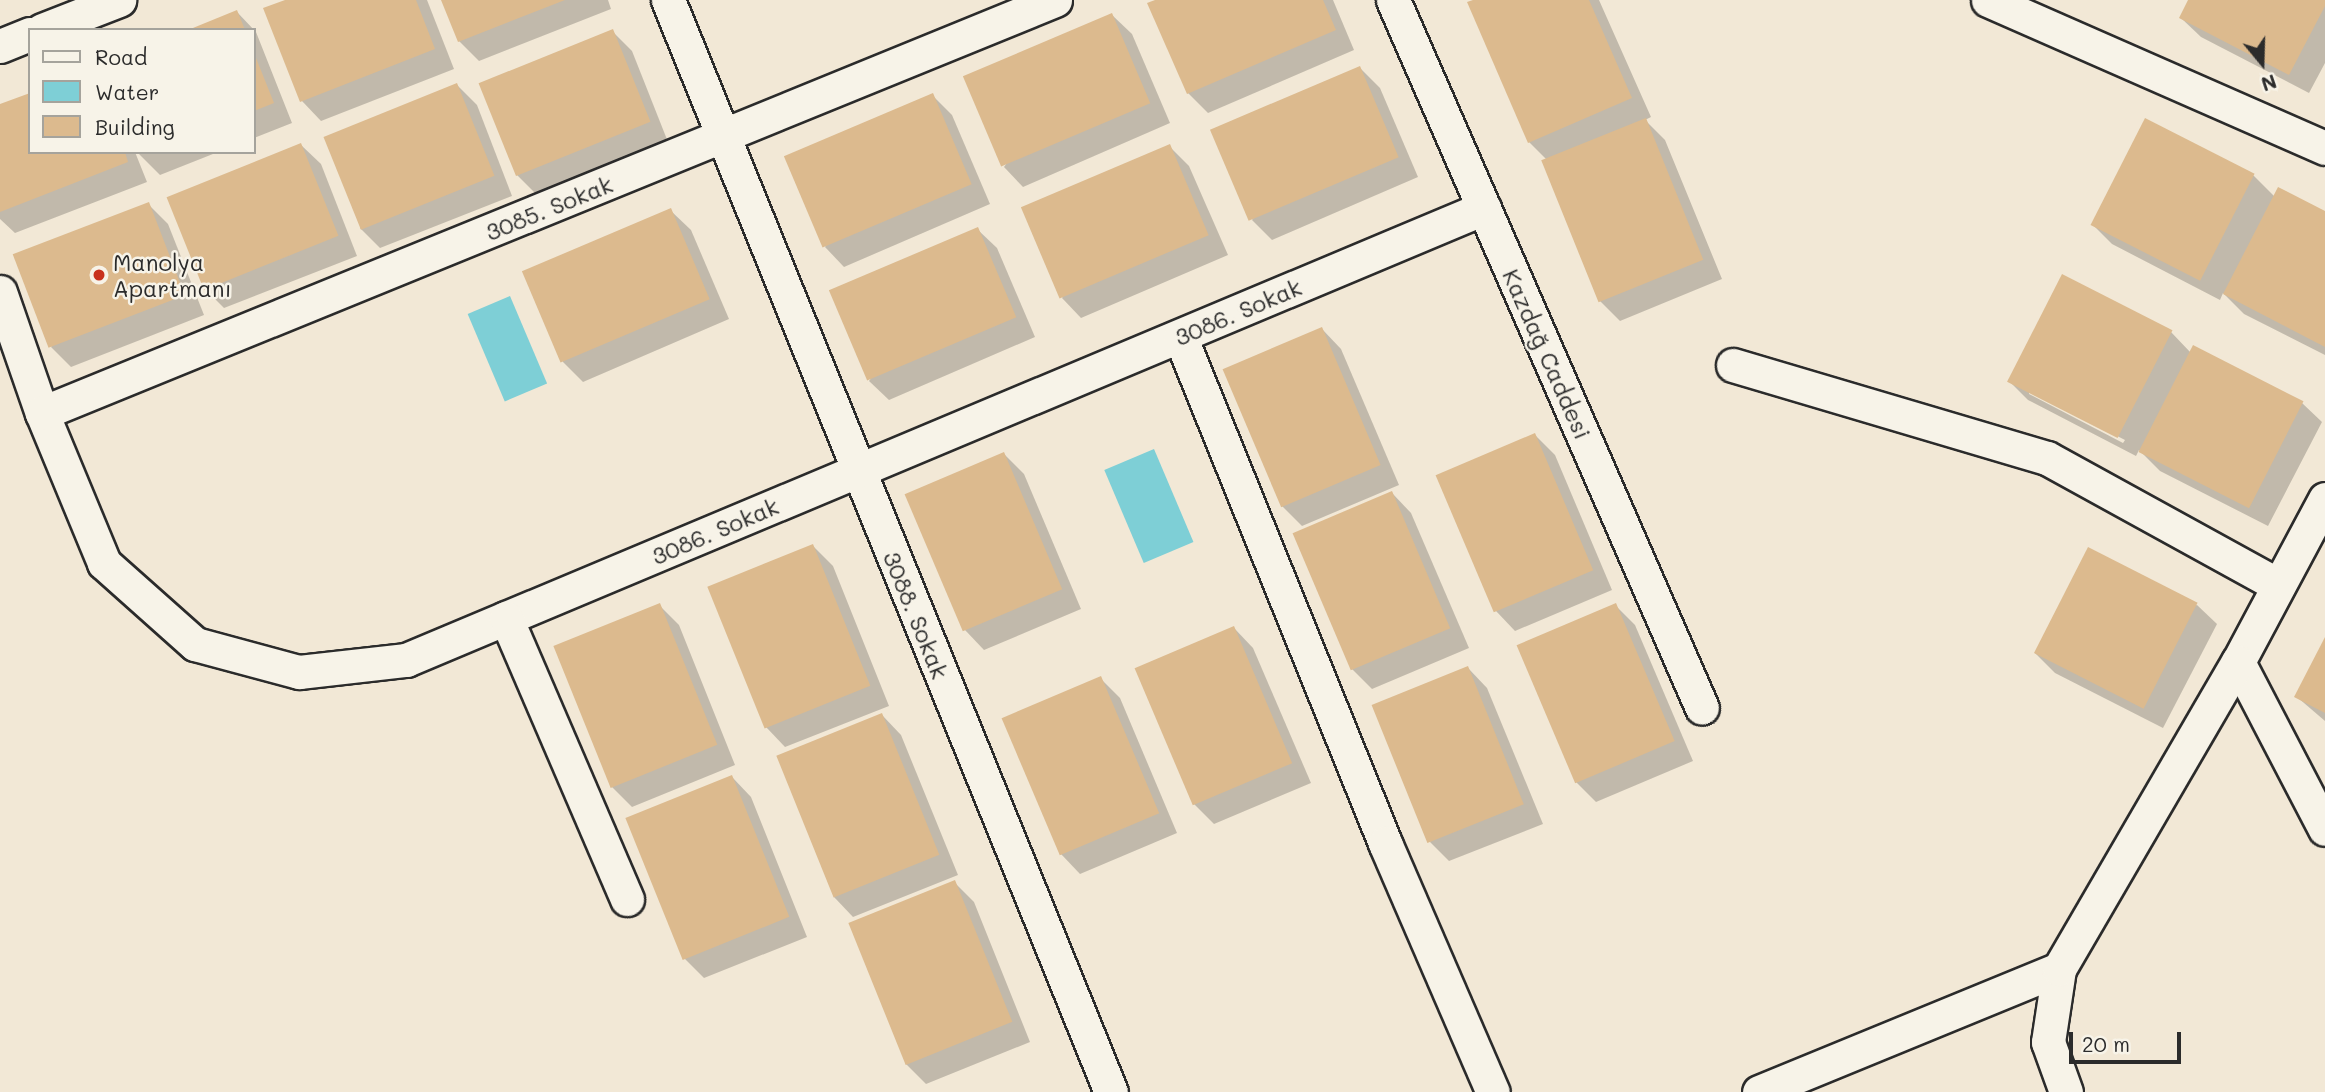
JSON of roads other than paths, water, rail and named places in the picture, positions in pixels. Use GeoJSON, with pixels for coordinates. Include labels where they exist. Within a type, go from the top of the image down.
{"type":"FeatureCollection","features":[{"type":"Feature","properties":{"kind":"street"},"geometry":{"type":"LineString","coordinates":[[47,28],[119,0]]}},
{"type":"Feature","properties":{"kind":"street","name":"3088. Sokak"},"geometry":{"type":"LineString","coordinates":[[668,0],[1111,1092]]}},
{"type":"Feature","properties":{"kind":"street","name":"3085. Sokak"},"geometry":{"type":"LineString","coordinates":[[42,413],[723,138],[1055,0]]}},
{"type":"Feature","properties":{"kind":"street","name":"Kazdağ Caddesi"},"geometry":{"type":"LineString","coordinates":[[1393,0],[1702,708]]}},
{"type":"Feature","properties":{"kind":"street"},"geometry":{"type":"LineString","coordinates":[[1988,0],[2325,148]]}},
{"type":"Feature","properties":{"kind":"street"},"geometry":{"type":"LineString","coordinates":[[0,46],[28,35]]}},
{"type":"Feature","properties":{"kind":"street","name":"3086. Sokak"},"geometry":{"type":"LineString","coordinates":[[0,292],[42,413],[104,563],[195,643],[299,672],[406,660],[1484,208]]}},
{"type":"Feature","properties":{"kind":"street"},"geometry":{"type":"LineString","coordinates":[[1180,336],[1385,842],[1493,1092]]}},
{"type":"Feature","properties":{"kind":"street"},"geometry":{"type":"LineString","coordinates":[[1733,365],[2048,458],[2278,585]]}},
{"type":"Feature","properties":{"kind":"street"},"geometry":{"type":"LineString","coordinates":[[2066,1092],[2048,1042],[2059,969],[2238,662],[2325,499]]}},
{"type":"Feature","properties":{"kind":"street"},"geometry":{"type":"LineString","coordinates":[[506,618],[627,899]]}},
{"type":"Feature","properties":{"kind":"street"},"geometry":{"type":"LineString","coordinates":[[2238,662],[2325,829]]}},
{"type":"Feature","properties":{"kind":"street"},"geometry":{"type":"LineString","coordinates":[[1759,1092],[2059,969]]}},
{"type":"Feature","properties":{"kind":"water"},"geometry":{"type":"Polygon","coordinates":[[[510,296],[547,383],[505,401],[468,314],[510,296]]]}},
{"type":"Feature","properties":{"kind":"water"},"geometry":{"type":"Polygon","coordinates":[[[1154,449],[1193,542],[1144,563],[1104,470],[1154,449]]]}},
{"type":"Feature","properties":{"kind":"place","name":"Manolya Apartmanı"},"geometry":{"type":"Point","coordinates":[99,275]}}]}
